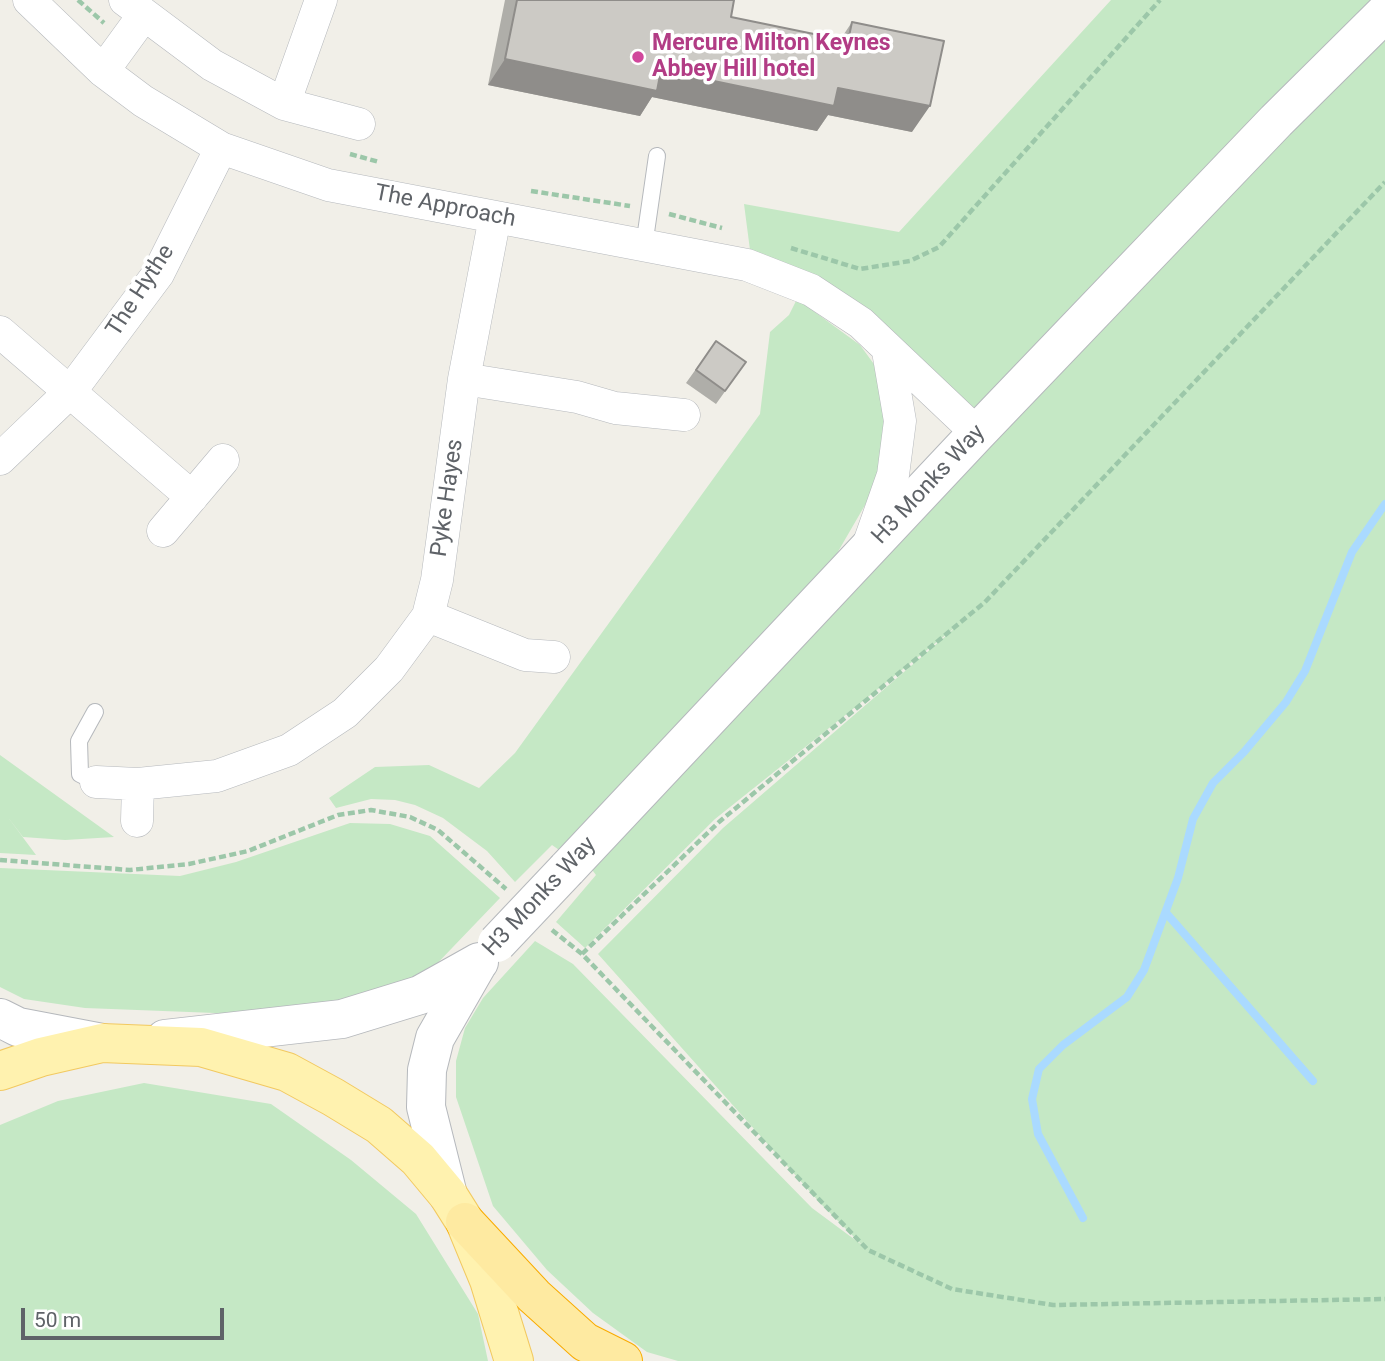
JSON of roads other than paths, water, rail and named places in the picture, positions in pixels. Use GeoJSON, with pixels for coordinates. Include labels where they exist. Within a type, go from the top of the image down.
{"type":"FeatureCollection","features":[{"type":"Feature","properties":{"kind":"highway"},"geometry":{"type":"LineString","coordinates":[[457,1208],[534,1296],[585,1342],[623,1361]]}},
{"type":"Feature","properties":{"kind":"main road"},"geometry":{"type":"LineString","coordinates":[[0,1071],[41,1056],[118,1043],[201,1048],[287,1072],[379,1125],[418,1159],[457,1208],[493,1292],[514,1361]]}},
{"type":"Feature","properties":{"kind":"street","name":"The Approach"},"geometry":{"type":"LineString","coordinates":[[29,0],[103,71],[144,101],[221,148],[328,185],[747,265],[811,290],[861,323],[977,433]]}},
{"type":"Feature","properties":{"kind":"street"},"geometry":{"type":"LineString","coordinates":[[284,104],[321,0]]}},
{"type":"Feature","properties":{"kind":"street"},"geometry":{"type":"LineString","coordinates":[[103,71],[134,8],[212,65],[284,104],[359,124]]}},
{"type":"Feature","properties":{"kind":"street","name":"H3 Monks Way"},"geometry":{"type":"LineString","coordinates":[[457,1208],[426,1107],[427,1070],[435,1038],[488,953],[977,433],[1276,121],[1385,13]]}},
{"type":"Feature","properties":{"kind":"street","name":"The Hythe"},"geometry":{"type":"LineString","coordinates":[[0,459],[70,392],[158,274],[221,148]]}},
{"type":"Feature","properties":{"kind":"street","name":"Pyke Hayes"},"geometry":{"type":"LineString","coordinates":[[96,782],[138,784],[218,776],[289,750],[345,713],[390,669],[428,616],[437,580],[464,379],[495,217]]}},
{"type":"Feature","properties":{"kind":"street"},"geometry":{"type":"LineString","coordinates":[[0,332],[192,497]]}},
{"type":"Feature","properties":{"kind":"street"},"geometry":{"type":"LineString","coordinates":[[867,551],[893,475],[900,421],[888,351]]}},
{"type":"Feature","properties":{"kind":"street"},"geometry":{"type":"LineString","coordinates":[[464,379],[577,397],[615,408],[684,415]]}},
{"type":"Feature","properties":{"kind":"street"},"geometry":{"type":"LineString","coordinates":[[163,531],[223,460]]}},
{"type":"Feature","properties":{"kind":"street"},"geometry":{"type":"LineString","coordinates":[[428,616],[525,655],[554,657]]}},
{"type":"Feature","properties":{"kind":"street"},"geometry":{"type":"LineString","coordinates":[[137,821],[138,784]]}},
{"type":"Feature","properties":{"kind":"street","name":"H3 Monks Way"},"geometry":{"type":"LineString","coordinates":[[0,1018],[18,1027],[118,1043],[342,1019],[420,995],[488,953]]}},
{"type":"Feature","properties":{"kind":"lane"},"geometry":{"type":"LineString","coordinates":[[644,246],[657,156]]}},
{"type":"Feature","properties":{"kind":"lane"},"geometry":{"type":"LineString","coordinates":[[95,712],[79,741],[80,774],[96,782]]}},
{"type":"Feature","properties":{"kind":"waterway"},"geometry":{"type":"LineString","coordinates":[[1083,1218],[1038,1134],[1032,1099],[1039,1069],[1063,1045],[1127,997],[1144,970],[1178,878],[1193,819],[1213,783],[1244,752],[1286,702],[1305,671],[1352,552],[1385,504]]}},
{"type":"Feature","properties":{"kind":"waterway"},"geometry":{"type":"LineString","coordinates":[[1167,914],[1313,1081]]}},
{"type":"Feature","properties":{"kind":"place","name":"Mercure Milton Keynes Abbey Hill hotel"},"geometry":{"type":"Point","coordinates":[638,57]}}]}
